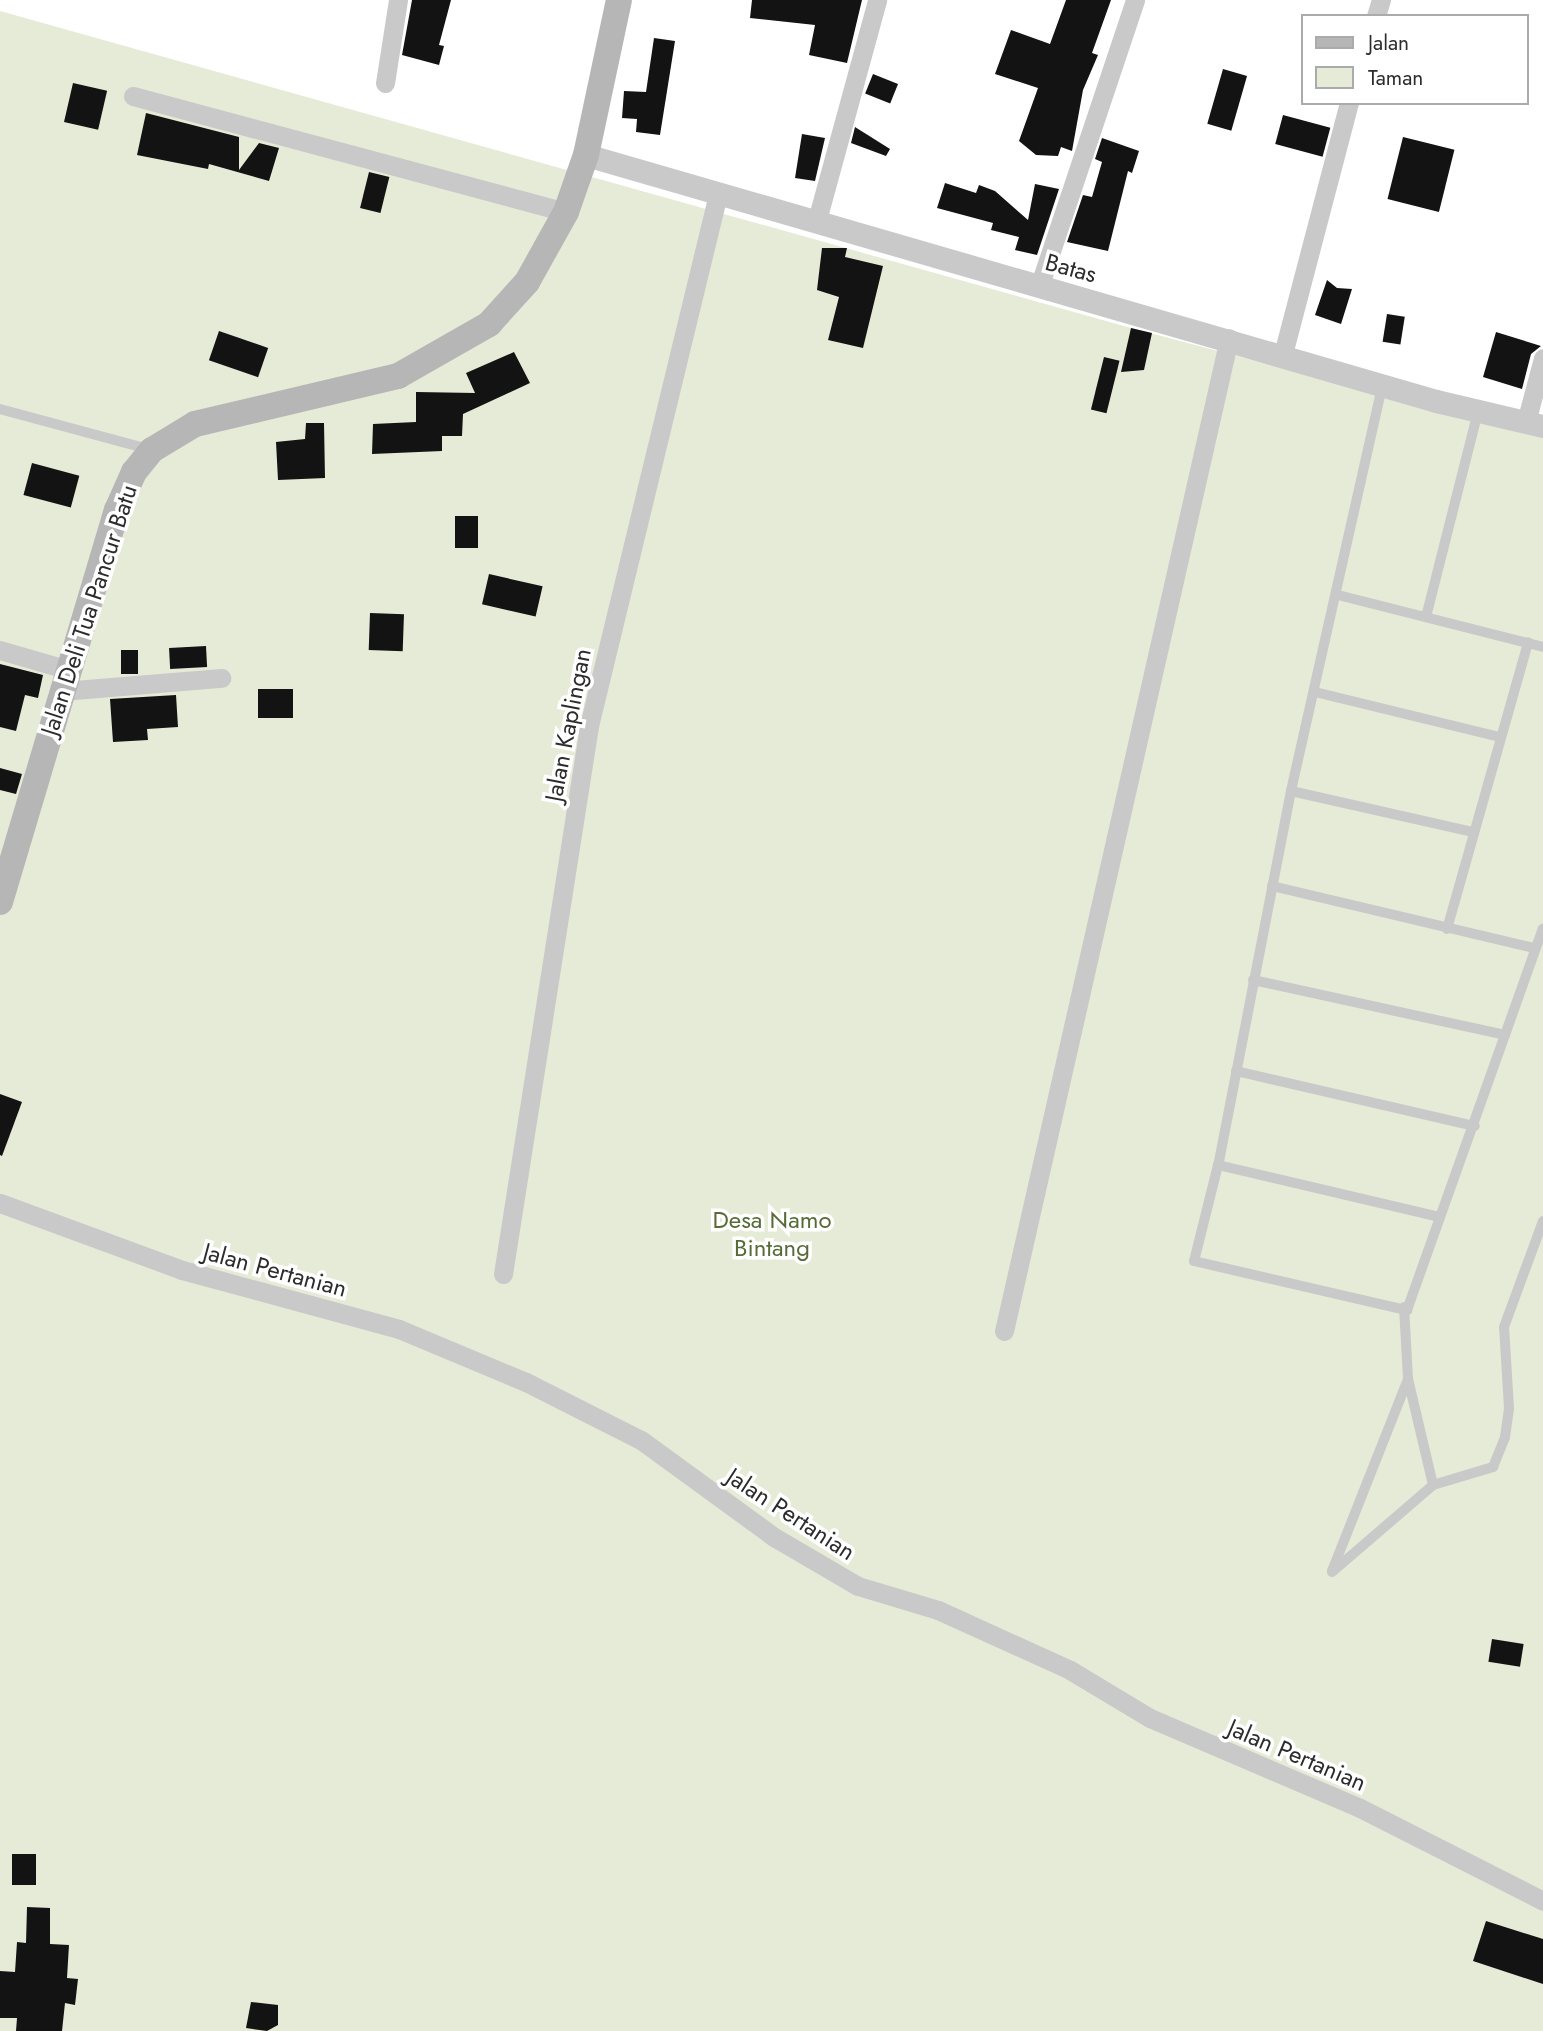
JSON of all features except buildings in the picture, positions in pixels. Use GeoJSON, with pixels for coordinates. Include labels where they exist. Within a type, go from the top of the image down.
{"type":"FeatureCollection","features":[{"type":"Feature","properties":{"kind":"main road","name":"Jalan Deli Tua Pancur Batu"},"geometry":{"type":"LineString","coordinates":[[0,902],[5,861],[65,680],[117,510],[134,472],[152,450],[215,417],[348,391],[436,358],[489,324],[509,304],[566,212],[586,155],[619,0]]}},
{"type":"Feature","properties":{"kind":"street"},"geometry":{"type":"LineString","coordinates":[[386,83],[398,0]]}},
{"type":"Feature","properties":{"kind":"street"},"geometry":{"type":"LineString","coordinates":[[817,220],[877,0]]}},
{"type":"Feature","properties":{"kind":"street"},"geometry":{"type":"LineString","coordinates":[[1039,286],[1135,0]]}},
{"type":"Feature","properties":{"kind":"street"},"geometry":{"type":"LineString","coordinates":[[133,96],[566,212]]}},
{"type":"Feature","properties":{"kind":"street"},"geometry":{"type":"LineString","coordinates":[[1283,354],[1348,105]]}},
{"type":"Feature","properties":{"kind":"street","name":"Batas"},"geometry":{"type":"LineString","coordinates":[[586,155],[1229,338],[1383,385],[1534,424]]}},
{"type":"Feature","properties":{"kind":"street","name":"Jalan Kaplingan"},"geometry":{"type":"LineString","coordinates":[[503,1274],[589,726],[718,194]]}},
{"type":"Feature","properties":{"kind":"street"},"geometry":{"type":"LineString","coordinates":[[1004,1331],[1229,338]]}},
{"type":"Feature","properties":{"kind":"street"},"geometry":{"type":"LineString","coordinates":[[1534,424],[1543,358]]}},
{"type":"Feature","properties":{"kind":"street"},"geometry":{"type":"LineString","coordinates":[[0,650],[65,680],[221,678]]}},
{"type":"Feature","properties":{"kind":"street","name":"Jalan Pertanian"},"geometry":{"type":"LineString","coordinates":[[0,1203],[182,1270],[399,1329],[526,1382],[641,1440],[774,1536],[858,1586],[938,1610],[1070,1670],[1150,1718],[1360,1808],[1543,1901]]}},
{"type":"Feature","properties":{"kind":"lane"},"geometry":{"type":"LineString","coordinates":[[1383,385],[1338,595],[1291,791],[1218,1165],[1195,1261],[1404,1307],[1407,1310],[1439,1217],[1475,1126],[1543,928]]}},
{"type":"Feature","properties":{"kind":"lane"},"geometry":{"type":"LineString","coordinates":[[0,409],[152,450]]}},
{"type":"Feature","properties":{"kind":"lane"},"geometry":{"type":"LineString","coordinates":[[1426,617],[1478,411]]}},
{"type":"Feature","properties":{"kind":"lane"},"geometry":{"type":"LineString","coordinates":[[1338,595],[1543,646]]}},
{"type":"Feature","properties":{"kind":"lane"},"geometry":{"type":"LineString","coordinates":[[1447,929],[1528,642]]}},
{"type":"Feature","properties":{"kind":"lane"},"geometry":{"type":"LineString","coordinates":[[1315,692],[1500,737]]}},
{"type":"Feature","properties":{"kind":"lane"},"geometry":{"type":"LineString","coordinates":[[1291,791],[1473,832]]}},
{"type":"Feature","properties":{"kind":"lane"},"geometry":{"type":"LineString","coordinates":[[1272,886],[1535,948]]}},
{"type":"Feature","properties":{"kind":"lane"},"geometry":{"type":"LineString","coordinates":[[1253,980],[1505,1035]]}},
{"type":"Feature","properties":{"kind":"lane"},"geometry":{"type":"LineString","coordinates":[[1236,1071],[1475,1126]]}},
{"type":"Feature","properties":{"kind":"lane"},"geometry":{"type":"LineString","coordinates":[[1218,1165],[1439,1217]]}},
{"type":"Feature","properties":{"kind":"lane"},"geometry":{"type":"LineString","coordinates":[[1408,1379],[1332,1572],[1433,1485],[1493,1466],[1505,1437],[1509,1408],[1504,1327],[1543,1222]]}},
{"type":"Feature","properties":{"kind":"lane"},"geometry":{"type":"LineString","coordinates":[[1404,1307],[1408,1379],[1433,1485]]}},
{"type":"Feature","properties":{"kind":"green space","name":"Desa Namo Bintang"},"geometry":{"type":"Polygon","coordinates":[[[0,11],[1131,328],[1543,437],[1543,2031],[0,2031],[0,11]]]}}]}
